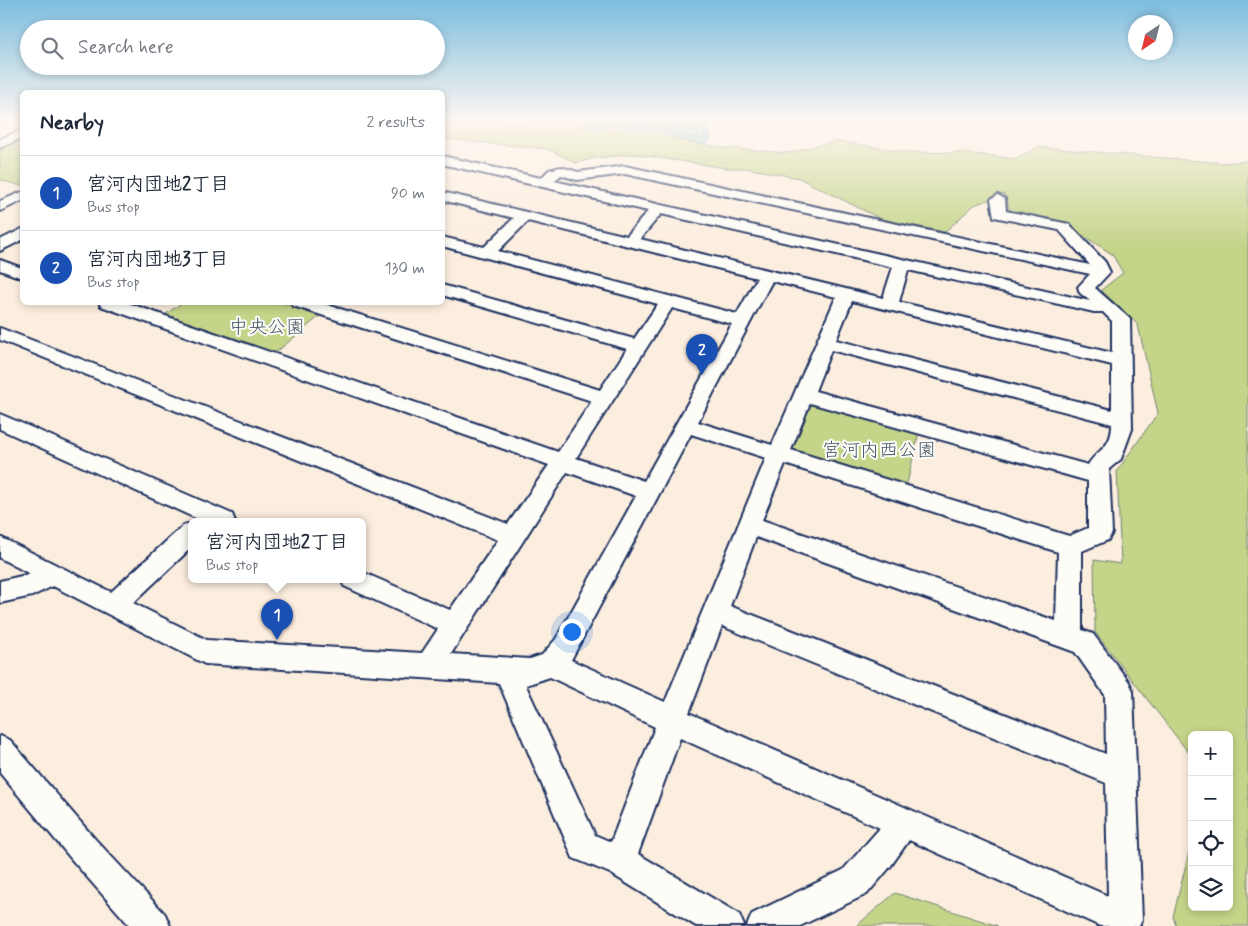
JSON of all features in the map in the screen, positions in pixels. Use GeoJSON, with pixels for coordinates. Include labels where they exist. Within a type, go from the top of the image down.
{"type":"FeatureCollection","features":[{"type":"Feature","properties":{"kind":"street"},"geometry":{"type":"LineString","coordinates":[[445,164],[789,238],[1094,308],[1106,308]]}},
{"type":"Feature","properties":{"kind":"street"},"geometry":{"type":"LineString","coordinates":[[543,184],[554,173],[561,171],[578,176],[625,170],[1102,272]]}},
{"type":"Feature","properties":{"kind":"street"},"geometry":{"type":"LineString","coordinates":[[0,207],[20,197]]}},
{"type":"Feature","properties":{"kind":"street"},"geometry":{"type":"LineString","coordinates":[[445,197],[1120,361]]}},
{"type":"Feature","properties":{"kind":"street"},"geometry":{"type":"LineString","coordinates":[[998,199],[999,214],[1064,227],[1099,265],[1102,272]]}},
{"type":"Feature","properties":{"kind":"street"},"geometry":{"type":"LineString","coordinates":[[789,238],[805,209]]}},
{"type":"Feature","properties":{"kind":"street"},"geometry":{"type":"LineString","coordinates":[[630,242],[656,210]]}},
{"type":"Feature","properties":{"kind":"street"},"geometry":{"type":"LineString","coordinates":[[487,253],[525,216]]}},
{"type":"Feature","properties":{"kind":"street"},"geometry":{"type":"LineString","coordinates":[[0,246],[20,235]]}},
{"type":"Feature","properties":{"kind":"street"},"geometry":{"type":"LineString","coordinates":[[445,242],[742,321]]}},
{"type":"Feature","properties":{"kind":"street"},"geometry":{"type":"LineString","coordinates":[[889,305],[902,264]]}},
{"type":"Feature","properties":{"kind":"street"},"geometry":{"type":"LineString","coordinates":[[0,265],[20,272]]}},
{"type":"Feature","properties":{"kind":"street"},"geometry":{"type":"LineString","coordinates":[[686,425],[1070,546],[1100,533],[1098,466],[1114,452],[1122,429],[1121,319],[1086,289],[1102,272]]}},
{"type":"Feature","properties":{"kind":"street"},"geometry":{"type":"LineString","coordinates":[[0,547],[204,652],[530,672],[550,664],[565,648],[766,275]]}},
{"type":"Feature","properties":{"kind":"street"},"geometry":{"type":"LineString","coordinates":[[445,291],[638,346]]}},
{"type":"Feature","properties":{"kind":"street"},"geometry":{"type":"LineString","coordinates":[[620,861],[672,720],[749,525],[846,294]]}},
{"type":"Feature","properties":{"kind":"street"},"geometry":{"type":"LineString","coordinates":[[428,666],[668,301]]}},
{"type":"Feature","properties":{"kind":"street"},"geometry":{"type":"LineString","coordinates":[[116,305],[649,492]]}},
{"type":"Feature","properties":{"kind":"street"},"geometry":{"type":"LineString","coordinates":[[309,305],[604,398]]}},
{"type":"Feature","properties":{"kind":"street"},"geometry":{"type":"LineString","coordinates":[[0,334],[513,536]]}},
{"type":"Feature","properties":{"kind":"street"},"geometry":{"type":"LineString","coordinates":[[826,343],[1122,420]]}},
{"type":"Feature","properties":{"kind":"street"},"geometry":{"type":"LineString","coordinates":[[805,395],[1098,476]]}},
{"type":"Feature","properties":{"kind":"street"},"geometry":{"type":"LineString","coordinates":[[0,422],[211,518]]}},
{"type":"Feature","properties":{"kind":"street"},"geometry":{"type":"LineString","coordinates":[[550,664],[672,720],[1125,920],[1119,691],[1084,643],[749,525]]}},
{"type":"Feature","properties":{"kind":"street"},"geometry":{"type":"LineString","coordinates":[[114,606],[188,536]]}},
{"type":"Feature","properties":{"kind":"street"},"geometry":{"type":"LineString","coordinates":[[1069,637],[1070,546]]}},
{"type":"Feature","properties":{"kind":"street"},"geometry":{"type":"LineString","coordinates":[[0,592],[32,585],[52,574]]}},
{"type":"Feature","properties":{"kind":"street"},"geometry":{"type":"LineString","coordinates":[[362,583],[455,624]]}},
{"type":"Feature","properties":{"kind":"street"},"geometry":{"type":"LineString","coordinates":[[715,612],[1122,775]]}},
{"type":"Feature","properties":{"kind":"street"},"geometry":{"type":"LineString","coordinates":[[509,671],[514,690],[584,847],[620,861],[727,926]]}},
{"type":"Feature","properties":{"kind":"street"},"geometry":{"type":"LineString","coordinates":[[0,750],[84,850],[153,926]]}},
{"type":"Feature","properties":{"kind":"street"},"geometry":{"type":"LineString","coordinates":[[764,926],[855,882],[879,856],[903,822]]}},
{"type":"Feature","properties":{"kind":"green space"},"geometry":{"type":"Polygon","coordinates":[[[0,162],[20,162],[20,185],[0,180],[0,162]]]}},
{"type":"Feature","properties":{"kind":"green space"},"geometry":{"type":"Polygon","coordinates":[[[688,162],[1248,162],[1248,926],[1176,926],[1173,917],[1188,856],[1188,911],[1233,911],[1233,731],[1188,731],[1188,752],[1095,632],[1094,560],[1121,564],[1117,471],[1158,413],[1138,325],[1101,290],[1123,273],[1112,254],[1062,222],[1011,213],[1004,194],[974,205],[945,232],[881,219],[799,178],[746,168],[726,168],[688,162]]]}},
{"type":"Feature","properties":{"kind":"green space","name":"中央公園"},"geometry":{"type":"Polygon","coordinates":[[[179,305],[288,305],[321,315],[274,354],[163,316],[179,305]]]}},
{"type":"Feature","properties":{"kind":"green space","name":"宮河内西公園"},"geometry":{"type":"Polygon","coordinates":[[[817,402],[919,432],[906,488],[796,454],[790,444],[807,404],[817,402]]]}},
{"type":"Feature","properties":{"kind":"green space"},"geometry":{"type":"Polygon","coordinates":[[[895,893],[998,926],[856,926],[895,893]]]}},
{"type":"Feature","properties":{"kind":"place","name":"宮河内団地3丁目"},"geometry":{"type":"Point","coordinates":[702,375]}},
{"type":"Feature","properties":{"kind":"place","name":"宮河内団地2丁目"},"geometry":{"type":"Point","coordinates":[277,640]}}]}
